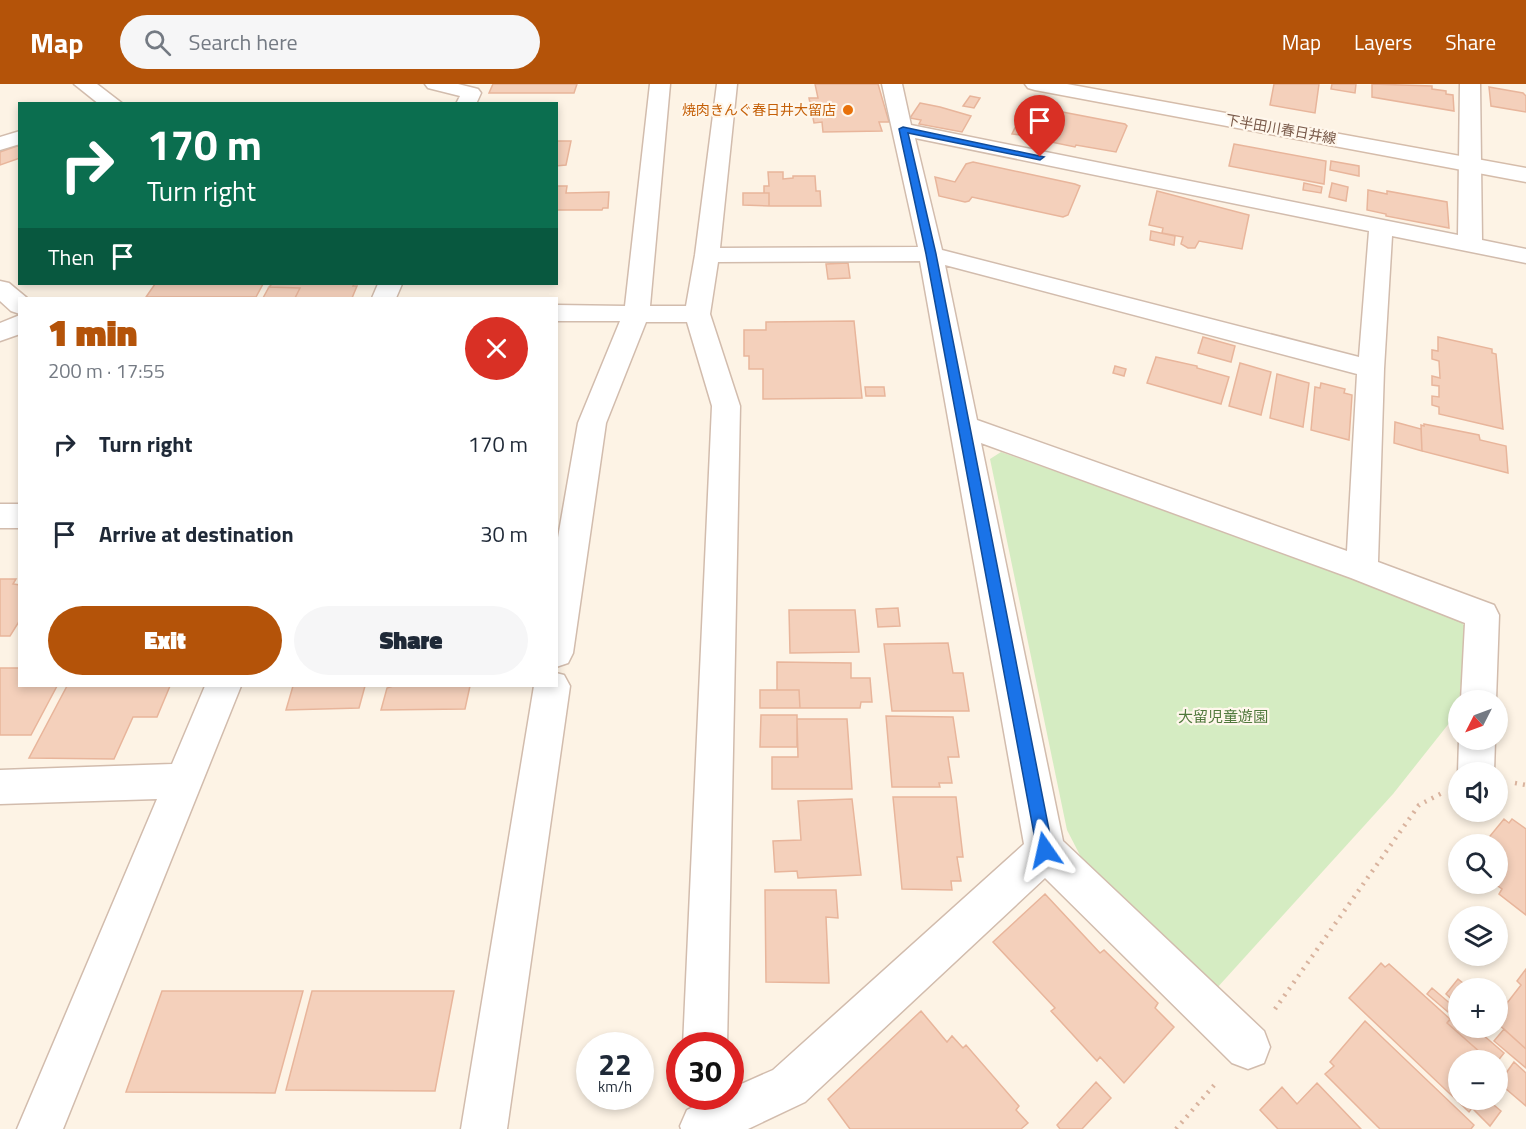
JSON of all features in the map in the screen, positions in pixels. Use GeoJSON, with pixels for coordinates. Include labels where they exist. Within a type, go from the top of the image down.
{"type":"FeatureCollection","features":[{"type":"Feature","properties":{"kind":"street"},"geometry":{"type":"LineString","coordinates":[[84,84],[111,102]]}},
{"type":"Feature","properties":{"kind":"street"},"geometry":{"type":"LineString","coordinates":[[435,84],[471,93]]}},
{"type":"Feature","properties":{"kind":"street"},"geometry":{"type":"LineString","coordinates":[[558,640],[592,423],[638,312],[660,84]]}},
{"type":"Feature","properties":{"kind":"street"},"geometry":{"type":"LineString","coordinates":[[705,1032],[726,406],[697,314],[707,255],[727,84]]}},
{"type":"Feature","properties":{"kind":"street"},"geometry":{"type":"LineString","coordinates":[[892,84],[931,254],[1045,850],[1248,1047]]}},
{"type":"Feature","properties":{"kind":"street","name":"下半田川春日井線"},"geometry":{"type":"LineString","coordinates":[[1035,84],[1526,175]]}},
{"type":"Feature","properties":{"kind":"street"},"geometry":{"type":"LineString","coordinates":[[1470,84],[1470,245]]}},
{"type":"Feature","properties":{"kind":"street"},"geometry":{"type":"LineString","coordinates":[[903,129],[1526,256]]}},
{"type":"Feature","properties":{"kind":"street"},"geometry":{"type":"LineString","coordinates":[[0,144],[18,138]]}},
{"type":"Feature","properties":{"kind":"street"},"geometry":{"type":"LineString","coordinates":[[1362,569],[1371,369],[1381,227]]}},
{"type":"Feature","properties":{"kind":"street"},"geometry":{"type":"LineString","coordinates":[[707,255],[931,254],[1371,369]]}},
{"type":"Feature","properties":{"kind":"street"},"geometry":{"type":"LineString","coordinates":[[0,288],[18,304]]}},
{"type":"Feature","properties":{"kind":"street"},"geometry":{"type":"LineString","coordinates":[[558,313],[697,314]]}},
{"type":"Feature","properties":{"kind":"street"},"geometry":{"type":"LineString","coordinates":[[0,333],[18,324]]}},
{"type":"Feature","properties":{"kind":"street"},"geometry":{"type":"LineString","coordinates":[[964,426],[1362,569],[1482,615],[1479,690]]}},
{"type":"Feature","properties":{"kind":"street"},"geometry":{"type":"LineString","coordinates":[[0,516],[18,516]]}},
{"type":"Feature","properties":{"kind":"street"},"geometry":{"type":"LineString","coordinates":[[40,1129],[223,687]]}},
{"type":"Feature","properties":{"kind":"street"},"geometry":{"type":"LineString","coordinates":[[484,1129],[552,687]]}},
{"type":"Feature","properties":{"kind":"street"},"geometry":{"type":"LineString","coordinates":[[0,787],[184,781]]}},
{"type":"Feature","properties":{"kind":"street"},"geometry":{"type":"LineString","coordinates":[[703,1117],[789,1086],[1045,850]]}},
{"type":"Feature","properties":{"kind":"path"},"geometry":{"type":"LineString","coordinates":[[1176,1129],[1248,1047],[1419,805],[1448,789]]}},
{"type":"Feature","properties":{"kind":"green space","name":"大留児童遊園"},"geometry":{"type":"Polygon","coordinates":[[[1001,452],[1449,610],[1467,628],[1460,690],[1448,690],[1448,725],[1393,794],[1216,989],[1085,865],[1067,830],[990,459],[1001,452]]]}},
{"type":"Feature","properties":{"kind":"building"},"geometry":{"type":"Polygon","coordinates":[[[493,84],[577,84],[574,93],[489,93],[493,84]]]}},
{"type":"Feature","properties":{"kind":"building","name":"焼肉きんぐ春日井大留店"},"geometry":{"type":"Polygon","coordinates":[[[815,84],[878,84],[889,122],[879,122],[882,131],[823,132],[822,122],[814,123],[809,98],[818,98],[815,84]]]}},
{"type":"Feature","properties":{"kind":"building"},"geometry":{"type":"Polygon","coordinates":[[[1274,84],[1319,84],[1315,113],[1270,105],[1274,84]]]}},
{"type":"Feature","properties":{"kind":"building"},"geometry":{"type":"Polygon","coordinates":[[[1332,84],[1356,84],[1355,93],[1331,89],[1332,84]]]}},
{"type":"Feature","properties":{"kind":"building"},"geometry":{"type":"Polygon","coordinates":[[[1372,84],[1432,86],[1432,89],[1446,91],[1446,94],[1453,95],[1454,111],[1372,97],[1372,84]]]}},
{"type":"Feature","properties":{"kind":"building"},"geometry":{"type":"Polygon","coordinates":[[[1489,87],[1523,93],[1526,96],[1526,112],[1491,106],[1489,87]]]}},
{"type":"Feature","properties":{"kind":"building"},"geometry":{"type":"Polygon","coordinates":[[[970,96],[980,98],[974,108],[963,106],[970,96]]]}},
{"type":"Feature","properties":{"kind":"building"},"geometry":{"type":"Polygon","coordinates":[[[920,103],[971,116],[962,132],[919,124],[921,120],[910,118],[920,103]]]}},
{"type":"Feature","properties":{"kind":"building"},"geometry":{"type":"Polygon","coordinates":[[[1026,105],[1127,126],[1116,152],[1076,145],[1075,147],[1051,142],[1052,139],[1012,134],[1026,105]]]}},
{"type":"Feature","properties":{"kind":"building"},"geometry":{"type":"Polygon","coordinates":[[[558,141],[571,141],[566,165],[558,166],[558,141]]]}},
{"type":"Feature","properties":{"kind":"building"},"geometry":{"type":"Polygon","coordinates":[[[1234,144],[1326,161],[1324,184],[1229,166],[1234,144]]]}},
{"type":"Feature","properties":{"kind":"building"},"geometry":{"type":"Polygon","coordinates":[[[18,146],[18,159],[0,165],[0,152],[18,146]]]}},
{"type":"Feature","properties":{"kind":"building"},"geometry":{"type":"Polygon","coordinates":[[[1331,161],[1359,166],[1359,176],[1330,170],[1331,161]]]}},
{"type":"Feature","properties":{"kind":"building"},"geometry":{"type":"Polygon","coordinates":[[[973,162],[1080,186],[1068,215],[1063,217],[972,197],[965,202],[939,196],[935,177],[955,182],[966,164],[973,162]]]}},
{"type":"Feature","properties":{"kind":"building"},"geometry":{"type":"Polygon","coordinates":[[[768,172],[783,172],[783,179],[793,178],[793,176],[815,176],[816,191],[820,191],[821,206],[769,206],[769,193],[764,193],[764,186],[769,186],[768,172]]]}},
{"type":"Feature","properties":{"kind":"building"},"geometry":{"type":"Polygon","coordinates":[[[1304,183],[1322,187],[1321,193],[1303,190],[1304,183]]]}},
{"type":"Feature","properties":{"kind":"building"},"geometry":{"type":"Polygon","coordinates":[[[1332,183],[1348,187],[1346,201],[1329,197],[1332,183]]]}},
{"type":"Feature","properties":{"kind":"building"},"geometry":{"type":"Polygon","coordinates":[[[558,186],[567,186],[566,193],[609,192],[608,208],[558,210],[558,186]]]}},
{"type":"Feature","properties":{"kind":"building"},"geometry":{"type":"Polygon","coordinates":[[[1368,190],[1387,194],[1387,191],[1447,202],[1449,228],[1367,210],[1368,190]]]}},
{"type":"Feature","properties":{"kind":"building"},"geometry":{"type":"Polygon","coordinates":[[[1157,191],[1249,215],[1242,249],[1199,241],[1195,248],[1188,248],[1181,244],[1183,237],[1162,233],[1163,228],[1149,225],[1157,191]]]}},
{"type":"Feature","properties":{"kind":"building"},"geometry":{"type":"Polygon","coordinates":[[[743,193],[769,193],[769,206],[743,205],[743,193]]]}},
{"type":"Feature","properties":{"kind":"building"},"geometry":{"type":"Polygon","coordinates":[[[1151,231],[1175,236],[1174,245],[1150,240],[1151,231]]]}},
{"type":"Feature","properties":{"kind":"building"},"geometry":{"type":"Polygon","coordinates":[[[848,263],[850,278],[828,279],[826,264],[848,263]]]}},
{"type":"Feature","properties":{"kind":"building"},"geometry":{"type":"Polygon","coordinates":[[[154,285],[262,285],[256,297],[146,297],[154,285]]]}},
{"type":"Feature","properties":{"kind":"building"},"geometry":{"type":"Polygon","coordinates":[[[271,285],[357,286],[352,297],[296,297],[300,288],[269,287],[271,285]]]}},
{"type":"Feature","properties":{"kind":"building"},"geometry":{"type":"Polygon","coordinates":[[[269,287],[300,288],[296,297],[264,297],[269,287]]]}},
{"type":"Feature","properties":{"kind":"building"},"geometry":{"type":"Polygon","coordinates":[[[854,321],[862,398],[763,399],[763,369],[749,369],[749,356],[744,356],[744,330],[766,330],[766,322],[854,321]]]}},
{"type":"Feature","properties":{"kind":"building"},"geometry":{"type":"Polygon","coordinates":[[[1203,337],[1235,346],[1231,362],[1198,353],[1203,337]]]}},
{"type":"Feature","properties":{"kind":"building"},"geometry":{"type":"Polygon","coordinates":[[[1438,337],[1492,349],[1492,353],[1496,354],[1503,429],[1439,414],[1439,407],[1432,405],[1432,396],[1439,397],[1439,386],[1432,385],[1432,376],[1440,378],[1439,361],[1432,359],[1432,350],[1438,351],[1438,337]]]}},
{"type":"Feature","properties":{"kind":"building"},"geometry":{"type":"Polygon","coordinates":[[[1156,357],[1197,366],[1197,368],[1229,377],[1221,404],[1147,383],[1156,357]]]}},
{"type":"Feature","properties":{"kind":"building"},"geometry":{"type":"Polygon","coordinates":[[[1240,363],[1271,372],[1261,415],[1229,406],[1240,363]]]}},
{"type":"Feature","properties":{"kind":"building"},"geometry":{"type":"Polygon","coordinates":[[[1115,366],[1126,369],[1124,376],[1113,373],[1115,366]]]}},
{"type":"Feature","properties":{"kind":"building"},"geometry":{"type":"Polygon","coordinates":[[[1277,374],[1309,383],[1303,427],[1270,418],[1277,374]]]}},
{"type":"Feature","properties":{"kind":"building"},"geometry":{"type":"Polygon","coordinates":[[[1321,383],[1345,389],[1344,393],[1352,395],[1349,440],[1311,430],[1315,387],[1320,388],[1321,383]]]}},
{"type":"Feature","properties":{"kind":"building"},"geometry":{"type":"Polygon","coordinates":[[[865,387],[884,387],[885,396],[866,396],[865,387]]]}},
{"type":"Feature","properties":{"kind":"building"},"geometry":{"type":"Polygon","coordinates":[[[1395,422],[1421,429],[1422,451],[1394,443],[1395,422]]]}},
{"type":"Feature","properties":{"kind":"building"},"geometry":{"type":"Polygon","coordinates":[[[1424,424],[1479,435],[1480,440],[1506,446],[1508,473],[1422,451],[1421,425],[1424,426],[1424,424]]]}},
{"type":"Feature","properties":{"kind":"building"},"geometry":{"type":"Polygon","coordinates":[[[0,579],[16,579],[13,584],[18,585],[18,623],[10,636],[0,636],[0,579]]]}},
{"type":"Feature","properties":{"kind":"building"},"geometry":{"type":"Polygon","coordinates":[[[898,608],[900,626],[878,627],[876,609],[898,608]]]}},
{"type":"Feature","properties":{"kind":"building"},"geometry":{"type":"Polygon","coordinates":[[[789,610],[855,610],[859,652],[790,653],[789,610]]]}},
{"type":"Feature","properties":{"kind":"building"},"geometry":{"type":"Polygon","coordinates":[[[948,643],[953,673],[963,673],[969,711],[892,711],[884,644],[948,643]]]}},
{"type":"Feature","properties":{"kind":"building"},"geometry":{"type":"Polygon","coordinates":[[[777,662],[851,663],[851,678],[870,678],[872,702],[861,702],[860,708],[800,708],[799,690],[777,690],[777,662]]]}},
{"type":"Feature","properties":{"kind":"building"},"geometry":{"type":"Polygon","coordinates":[[[0,668],[18,668],[18,687],[56,687],[31,735],[0,735],[0,668]]]}},
{"type":"Feature","properties":{"kind":"building"},"geometry":{"type":"Polygon","coordinates":[[[66,687],[170,687],[157,717],[133,717],[114,759],[29,758],[66,687]]]}},
{"type":"Feature","properties":{"kind":"building"},"geometry":{"type":"Polygon","coordinates":[[[293,687],[365,687],[359,708],[286,710],[293,687]]]}},
{"type":"Feature","properties":{"kind":"building"},"geometry":{"type":"Polygon","coordinates":[[[470,687],[465,709],[381,710],[387,688],[470,687]]]}},
{"type":"Feature","properties":{"kind":"building"},"geometry":{"type":"Polygon","coordinates":[[[760,690],[799,690],[800,708],[760,708],[760,690]]]}},
{"type":"Feature","properties":{"kind":"building"},"geometry":{"type":"Polygon","coordinates":[[[761,715],[797,715],[797,747],[760,747],[761,715]]]}},
{"type":"Feature","properties":{"kind":"building"},"geometry":{"type":"Polygon","coordinates":[[[886,716],[953,717],[959,757],[948,757],[952,783],[939,783],[940,787],[892,787],[886,716]]]}},
{"type":"Feature","properties":{"kind":"building"},"geometry":{"type":"Polygon","coordinates":[[[797,719],[847,719],[852,789],[772,789],[772,757],[798,757],[797,719]]]}},
{"type":"Feature","properties":{"kind":"building"},"geometry":{"type":"Polygon","coordinates":[[[893,797],[956,797],[963,857],[957,857],[961,881],[951,881],[952,890],[902,889],[893,797]]]}},
{"type":"Feature","properties":{"kind":"building"},"geometry":{"type":"Polygon","coordinates":[[[852,799],[861,875],[798,878],[797,871],[775,872],[773,841],[801,840],[798,801],[852,799]]]}},
{"type":"Feature","properties":{"kind":"building"},"geometry":{"type":"Polygon","coordinates":[[[1512,819],[1526,829],[1526,915],[1499,894],[1508,894],[1508,834],[1492,834],[1502,822],[1509,823],[1512,819]]]}},
{"type":"Feature","properties":{"kind":"building"},"geometry":{"type":"Polygon","coordinates":[[[765,890],[836,890],[838,918],[826,917],[829,983],[766,982],[765,890]]]}},
{"type":"Feature","properties":{"kind":"building"},"geometry":{"type":"Polygon","coordinates":[[[1045,894],[1100,953],[1104,950],[1158,1003],[1155,1008],[1174,1027],[1124,1083],[1100,1057],[1097,1061],[1051,1011],[1055,1008],[993,942],[1045,894]]]}},
{"type":"Feature","properties":{"kind":"building"},"geometry":{"type":"Polygon","coordinates":[[[1381,963],[1385,967],[1389,964],[1448,1017],[1448,1038],[1464,1038],[1478,1050],[1448,1050],[1448,1092],[1349,998],[1381,963]]]}},
{"type":"Feature","properties":{"kind":"building"},"geometry":{"type":"Polygon","coordinates":[[[1526,969],[1526,1049],[1508,1033],[1508,1002],[1521,985],[1517,981],[1526,969]]]}},
{"type":"Feature","properties":{"kind":"building"},"geometry":{"type":"Polygon","coordinates":[[[1432,988],[1448,1002],[1448,1012],[1427,994],[1432,988]]]}},
{"type":"Feature","properties":{"kind":"building"},"geometry":{"type":"Polygon","coordinates":[[[162,991],[303,991],[275,1093],[126,1092],[162,991]]]}},
{"type":"Feature","properties":{"kind":"building"},"geometry":{"type":"Polygon","coordinates":[[[312,991],[454,991],[435,1091],[286,1090],[312,991]]]}},
{"type":"Feature","properties":{"kind":"building"},"geometry":{"type":"Polygon","coordinates":[[[921,1011],[947,1042],[952,1036],[963,1048],[966,1045],[1019,1106],[1016,1110],[1028,1123],[1021,1129],[850,1129],[828,1099],[921,1011]]]}},
{"type":"Feature","properties":{"kind":"building"},"geometry":{"type":"Polygon","coordinates":[[[1365,1021],[1448,1100],[1448,1110],[1458,1110],[1474,1125],[1471,1129],[1380,1129],[1325,1074],[1334,1066],[1330,1062],[1365,1021]]]}},
{"type":"Feature","properties":{"kind":"building"},"geometry":{"type":"Polygon","coordinates":[[[1508,1033],[1526,1049],[1526,1068],[1508,1053],[1508,1050],[1505,1050],[1494,1041],[1496,1038],[1508,1038],[1508,1033]]]}},
{"type":"Feature","properties":{"kind":"building"},"geometry":{"type":"Polygon","coordinates":[[[1464,1038],[1487,1038],[1501,1050],[1478,1050],[1464,1038]]]}},
{"type":"Feature","properties":{"kind":"building"},"geometry":{"type":"Polygon","coordinates":[[[1514,1062],[1526,1073],[1526,1106],[1508,1091],[1508,1070],[1514,1062]]]}},
{"type":"Feature","properties":{"kind":"building"},"geometry":{"type":"Polygon","coordinates":[[[1096,1082],[1111,1098],[1082,1129],[1060,1129],[1057,1125],[1096,1082]]]}},
{"type":"Feature","properties":{"kind":"building"},"geometry":{"type":"Polygon","coordinates":[[[1317,1083],[1361,1129],[1278,1129],[1260,1110],[1282,1087],[1297,1104],[1317,1083]]]}},
{"type":"Feature","properties":{"kind":"building"},"geometry":{"type":"Polygon","coordinates":[[[1474,1110],[1501,1111],[1490,1126],[1474,1110]]]}},
{"type":"Feature","properties":{"kind":"place","name":"焼肉きんぐ春日井大留店"},"geometry":{"type":"Point","coordinates":[848,110]}},
{"type":"Feature","properties":{"kind":"route"},"geometry":{"type":"LineString","coordinates":[[1040,157],[903,129],[931,254],[1045,850]]}}]}
